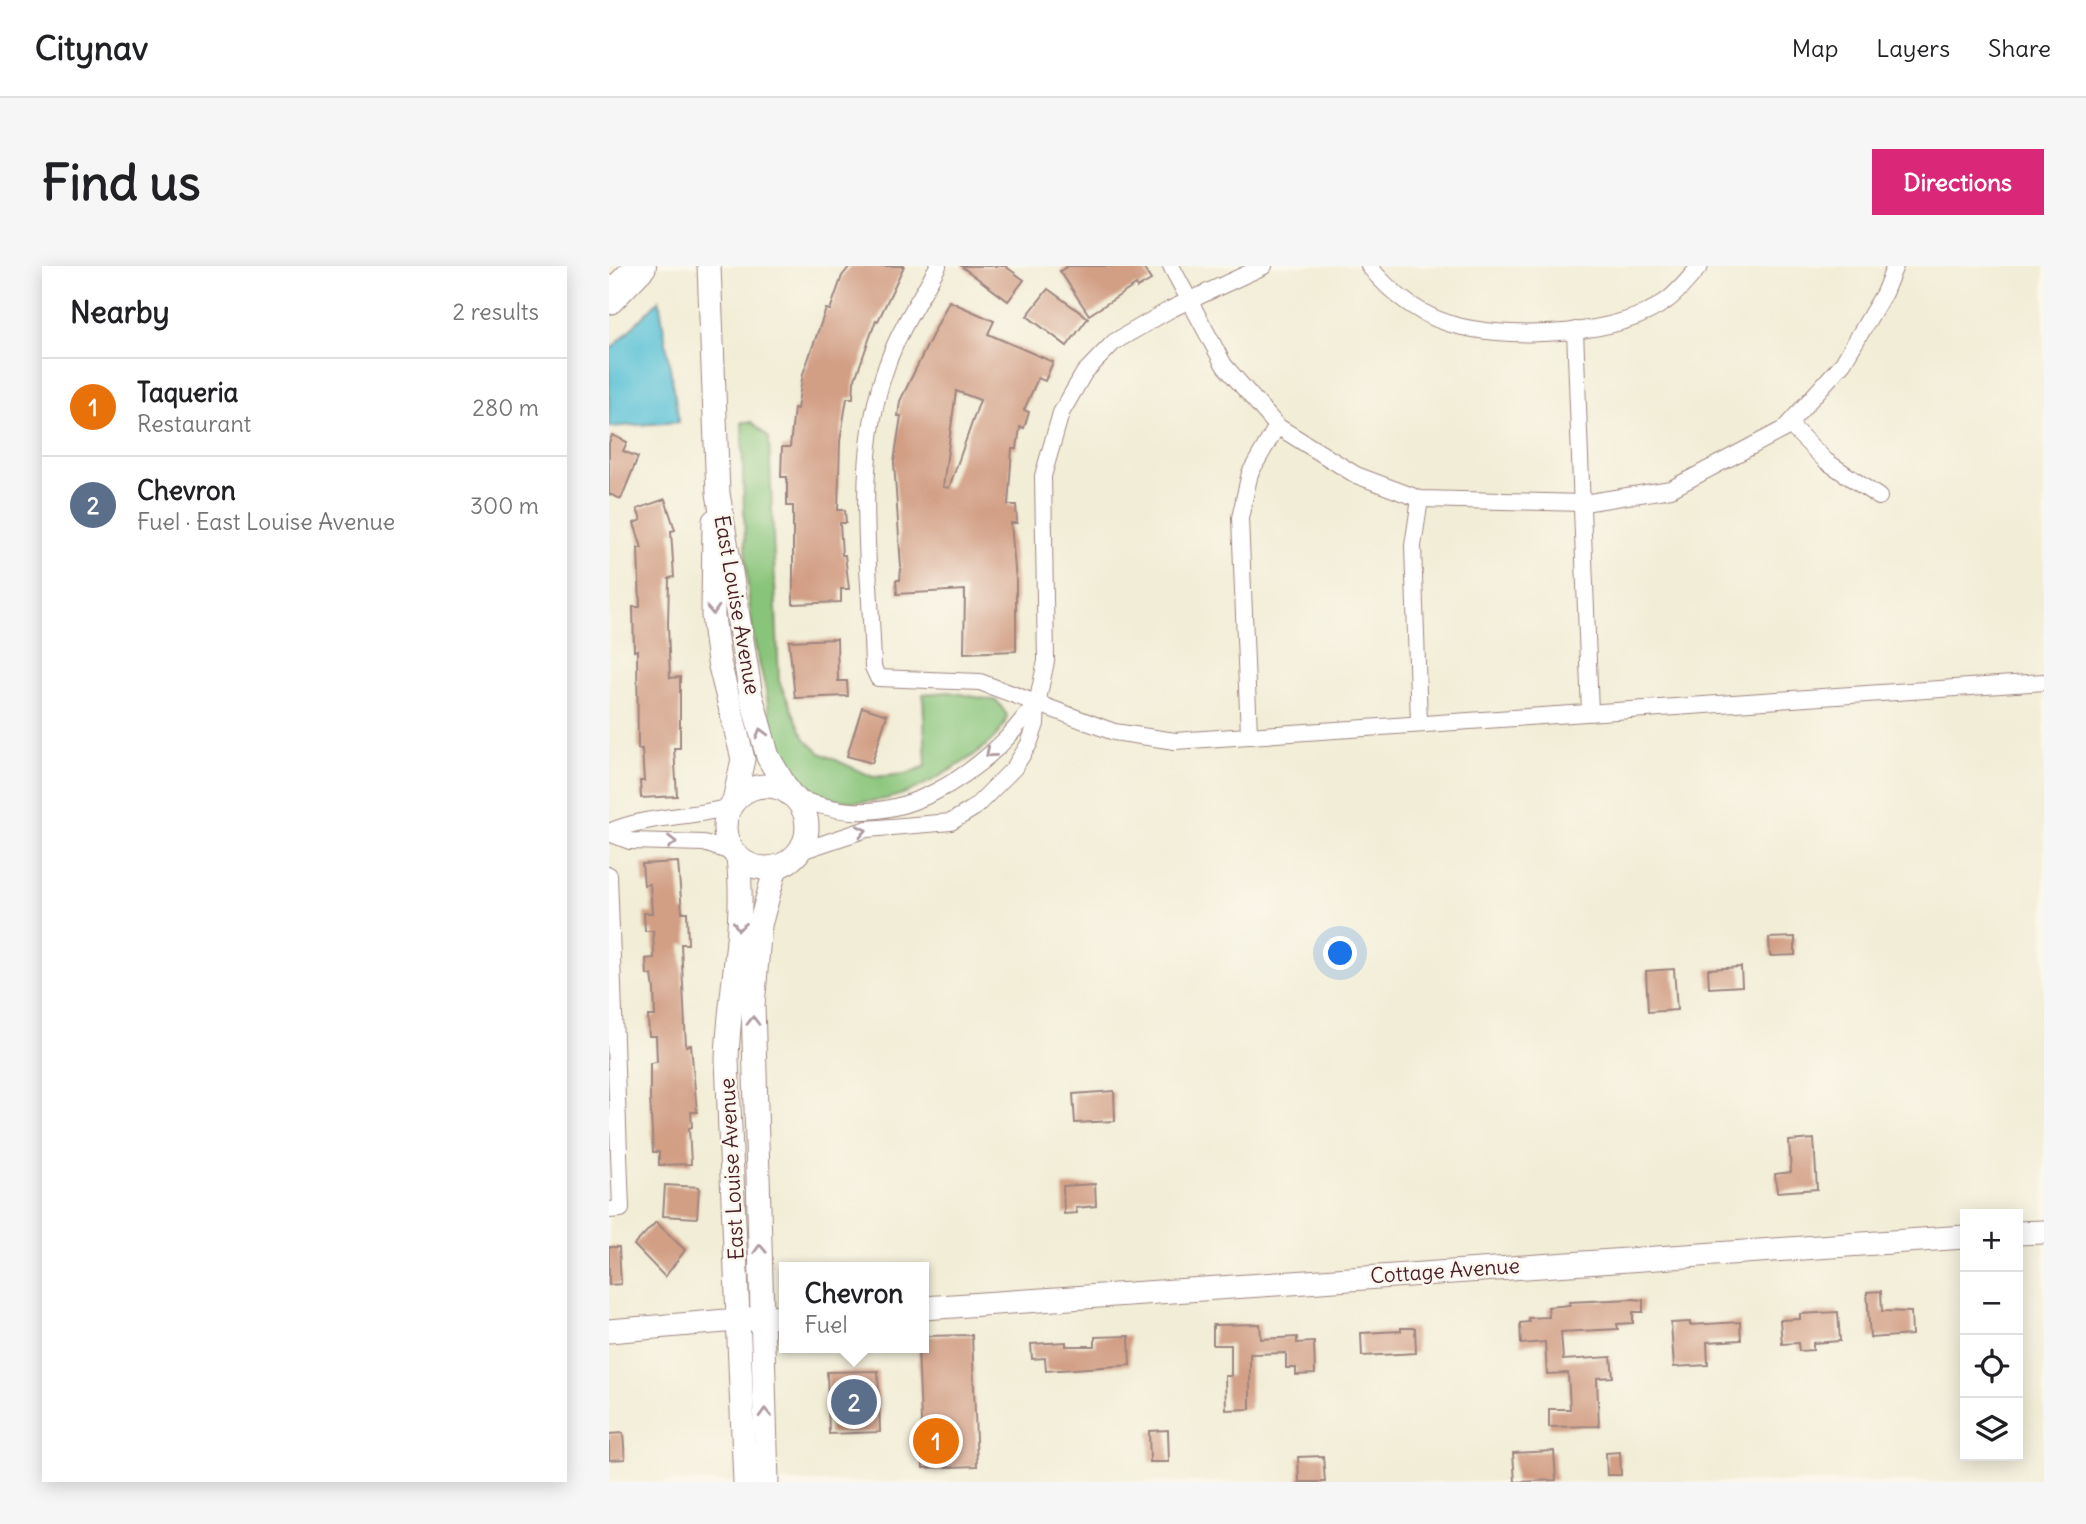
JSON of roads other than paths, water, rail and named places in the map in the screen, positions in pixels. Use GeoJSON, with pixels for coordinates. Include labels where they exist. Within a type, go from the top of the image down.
{"type":"FeatureCollection","features":[{"type":"Feature","properties":{"kind":"highway"},"geometry":{"type":"LineString","coordinates":[[609,299],[641,266]]}},
{"type":"Feature","properties":{"kind":"street","name":"East Louise Avenue"},"geometry":{"type":"LineString","coordinates":[[709,266],[717,493],[751,695],[768,757],[806,819],[806,831],[798,852]]}},
{"type":"Feature","properties":{"kind":"street"},"geometry":{"type":"LineString","coordinates":[[938,266],[899,336],[886,367],[871,434],[867,499],[873,667],[878,678],[980,682],[1114,732],[1175,741],[2044,682]]}},
{"type":"Feature","properties":{"kind":"street"},"geometry":{"type":"LineString","coordinates":[[1171,266],[1224,365],[1277,426],[1356,475],[1420,499],[1584,503],[1671,489],[1789,424],[1843,363],[1884,293],[1895,266]]}},
{"type":"Feature","properties":{"kind":"street"},"geometry":{"type":"LineString","coordinates":[[609,833],[630,841],[704,843],[736,855],[749,865],[776,867],[798,852],[867,829],[933,826],[951,822],[964,815],[994,789],[1022,757],[1036,724],[1037,704],[1047,661],[1042,502],[1045,465],[1053,431],[1070,395],[1098,357],[1134,328],[1264,266]]}},
{"type":"Feature","properties":{"kind":"street"},"geometry":{"type":"LineString","coordinates":[[1369,266],[1383,284],[1412,306],[1460,327],[1493,331],[1575,330],[1620,322],[1666,301],[1700,266]]}},
{"type":"Feature","properties":{"kind":"street"},"geometry":{"type":"LineString","coordinates":[[1575,330],[1584,503],[1590,712]]}},
{"type":"Feature","properties":{"kind":"street"},"geometry":{"type":"LineString","coordinates":[[1789,424],[1826,461],[1879,497]]}},
{"type":"Feature","properties":{"kind":"street"},"geometry":{"type":"LineString","coordinates":[[1249,734],[1240,518],[1250,473],[1277,426]]}},
{"type":"Feature","properties":{"kind":"street","name":"East Louise Avenue"},"geometry":{"type":"LineString","coordinates":[[717,493],[712,539],[713,616],[719,662],[742,744],[742,766],[725,831],[736,855],[741,912],[729,998],[727,1059],[745,1482]]}},
{"type":"Feature","properties":{"kind":"street"},"geometry":{"type":"LineString","coordinates":[[1419,723],[1413,546],[1420,499]]}},
{"type":"Feature","properties":{"kind":"street"},"geometry":{"type":"LineString","coordinates":[[609,833],[633,822],[691,817],[732,804],[742,793],[764,786],[851,811],[881,810],[908,803],[970,770],[1003,742],[1037,704]]}},
{"type":"Feature","properties":{"kind":"street","name":"East Louise Avenue"},"geometry":{"type":"LineString","coordinates":[[767,1482],[773,1316],[753,1005],[760,925],[776,867]]}},
{"type":"Feature","properties":{"kind":"street"},"geometry":{"type":"LineString","coordinates":[[609,875],[615,1209]]}},
{"type":"Feature","properties":{"kind":"street"},"geometry":{"type":"LineString","coordinates":[[2023,1233],[2044,1231]]}},
{"type":"Feature","properties":{"kind":"street","name":"Cottage Avenue"},"geometry":{"type":"LineString","coordinates":[[929,1308],[1960,1237]]}},
{"type":"Feature","properties":{"kind":"street"},"geometry":{"type":"LineString","coordinates":[[609,1331],[773,1316]]}},
{"type":"Feature","properties":{"kind":"water"},"geometry":{"type":"Polygon","coordinates":[[[659,300],[679,422],[609,427],[609,351],[659,300]]]}},
{"type":"Feature","properties":{"kind":"place","name":"Chevron"},"geometry":{"type":"Point","coordinates":[854,1402]}},
{"type":"Feature","properties":{"kind":"place","name":"Taqueria"},"geometry":{"type":"Point","coordinates":[936,1441]}}]}
